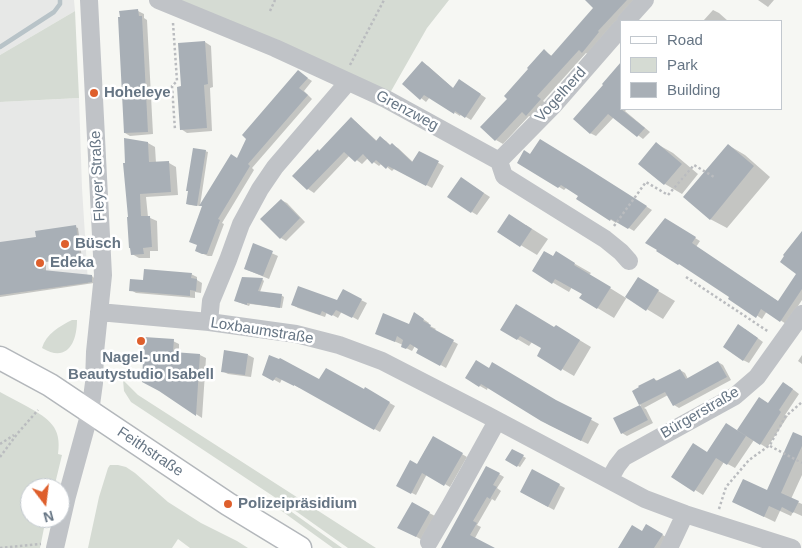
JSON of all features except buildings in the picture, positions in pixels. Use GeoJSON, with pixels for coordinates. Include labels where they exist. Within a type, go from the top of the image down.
{"type":"FeatureCollection","features":[{"type":"Feature","properties":{"kind":"main road","name":"Feithstraße"},"geometry":{"type":"LineString","coordinates":[[0,358],[50,385],[228,504],[300,548]]}},
{"type":"Feature","properties":{"kind":"street","name":"Fleyer Straße"},"geometry":{"type":"LineString","coordinates":[[90,0],[104,275],[90,412]]}},
{"type":"Feature","properties":{"kind":"street"},"geometry":{"type":"LineString","coordinates":[[627,20],[645,0]]}},
{"type":"Feature","properties":{"kind":"street","name":"Grenzweg"},"geometry":{"type":"LineString","coordinates":[[165,3],[275,48],[346,81],[386,100],[499,161],[504,176],[605,239],[629,261]]}},
{"type":"Feature","properties":{"kind":"street","name":"Vogelherd"},"geometry":{"type":"LineString","coordinates":[[499,161],[553,106],[620,29]]}},
{"type":"Feature","properties":{"kind":"street"},"geometry":{"type":"LineString","coordinates":[[209,322],[212,301],[241,224],[260,189],[275,166],[346,81]]}},
{"type":"Feature","properties":{"kind":"street","name":"Loxbaumstraße"},"geometry":{"type":"LineString","coordinates":[[99,312],[209,322],[296,334],[340,345],[382,361],[645,499],[685,514],[792,548]]}},
{"type":"Feature","properties":{"kind":"street","name":"Bürgerstraße"},"geometry":{"type":"LineString","coordinates":[[609,480],[624,457],[735,396],[757,377],[802,314]]}},
{"type":"Feature","properties":{"kind":"street"},"geometry":{"type":"LineString","coordinates":[[55,545],[90,412]]}},
{"type":"Feature","properties":{"kind":"street"},"geometry":{"type":"LineString","coordinates":[[429,542],[497,421]]}},
{"type":"Feature","properties":{"kind":"street"},"geometry":{"type":"LineString","coordinates":[[669,548],[685,514]]}},
{"type":"Feature","properties":{"kind":"path"},"geometry":{"type":"LineString","coordinates":[[270,12],[275,0]]}},
{"type":"Feature","properties":{"kind":"path"},"geometry":{"type":"LineString","coordinates":[[346,81],[384,0]]}},
{"type":"Feature","properties":{"kind":"path"},"geometry":{"type":"LineString","coordinates":[[165,3],[177,81],[172,86],[175,130]]}},
{"type":"Feature","properties":{"kind":"path"},"geometry":{"type":"LineString","coordinates":[[605,239],[646,182],[668,195],[694,165],[714,177]]}},
{"type":"Feature","properties":{"kind":"path"},"geometry":{"type":"LineString","coordinates":[[686,277],[783,341]]}},
{"type":"Feature","properties":{"kind":"path"},"geometry":{"type":"LineString","coordinates":[[715,523],[726,487],[749,460],[770,446],[785,417],[802,402]]}},
{"type":"Feature","properties":{"kind":"path"},"geometry":{"type":"LineString","coordinates":[[0,457],[38,410]]}},
{"type":"Feature","properties":{"kind":"path"},"geometry":{"type":"LineString","coordinates":[[0,444],[17,434]]}},
{"type":"Feature","properties":{"kind":"path"},"geometry":{"type":"LineString","coordinates":[[770,446],[802,463]]}},
{"type":"Feature","properties":{"kind":"path"},"geometry":{"type":"LineString","coordinates":[[0,548],[55,545]]}},
{"type":"Feature","properties":{"kind":"shaded area"},"geometry":{"type":"Polygon","coordinates":[[[0,0],[74,0],[75,11],[0,55],[0,0]]]}},
{"type":"Feature","properties":{"kind":"shaded area"},"geometry":{"type":"Polygon","coordinates":[[[79,98],[88,283],[0,295],[0,102],[79,98]]]}},
{"type":"Feature","properties":{"kind":"green space"},"geometry":{"type":"Polygon","coordinates":[[[178,0],[449,0],[427,28],[390,93],[178,0]]]}},
{"type":"Feature","properties":{"kind":"green space"},"geometry":{"type":"Polygon","coordinates":[[[75,11],[79,98],[0,102],[0,55],[75,11]]]}},
{"type":"Feature","properties":{"kind":"green space"},"geometry":{"type":"Polygon","coordinates":[[[72,320],[77,320],[77,328],[73,343],[69,348],[64,352],[58,353],[42,348],[50,335],[72,320]]]}},
{"type":"Feature","properties":{"kind":"green space"},"geometry":{"type":"Polygon","coordinates":[[[123,380],[138,395],[376,548],[348,548],[131,402],[124,391],[123,380]]]}},
{"type":"Feature","properties":{"kind":"green space"},"geometry":{"type":"Polygon","coordinates":[[[0,392],[48,420],[56,430],[59,445],[58,454],[62,455],[56,478],[20,478],[20,528],[44,528],[40,548],[0,548],[0,392]]]}},
{"type":"Feature","properties":{"kind":"green space"},"geometry":{"type":"Polygon","coordinates":[[[110,465],[126,467],[168,502],[201,523],[248,548],[190,548],[178,539],[172,548],[88,548],[99,497],[110,465]]]}},
{"type":"Feature","properties":{"kind":"green space"},"geometry":{"type":"Polygon","coordinates":[[[265,499],[275,500],[342,548],[333,548],[265,499]]]}},
{"type":"Feature","properties":{"kind":"waterway"},"geometry":{"type":"LineString","coordinates":[[0,47],[54,12],[60,4],[60,0]]}},
{"type":"Feature","properties":{"kind":"place","name":"Hoheleye"},"geometry":{"type":"Point","coordinates":[94,93]}},
{"type":"Feature","properties":{"kind":"place","name":"Büsch"},"geometry":{"type":"Point","coordinates":[65,244]}},
{"type":"Feature","properties":{"kind":"place","name":"Edeka"},"geometry":{"type":"Point","coordinates":[40,263]}},
{"type":"Feature","properties":{"kind":"place","name":"Nagel- und Beautystudio Isabell"},"geometry":{"type":"Point","coordinates":[141,341]}},
{"type":"Feature","properties":{"kind":"place","name":"Polizeipräsidium"},"geometry":{"type":"Point","coordinates":[228,504]}}]}
